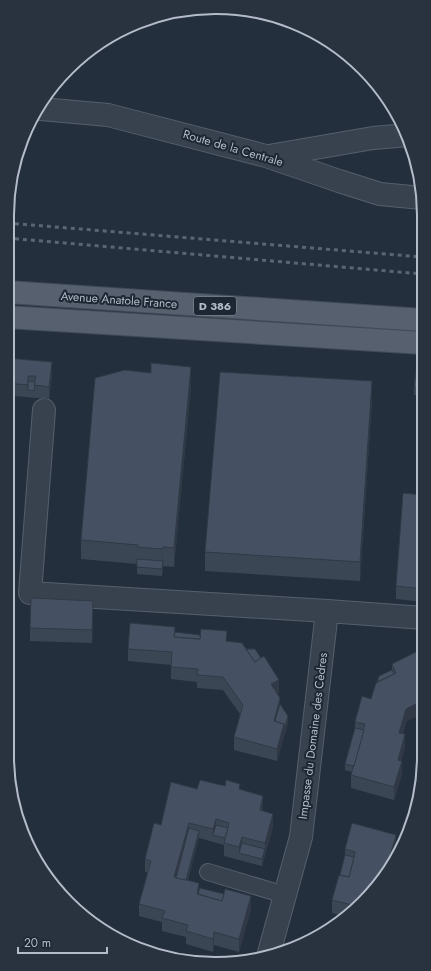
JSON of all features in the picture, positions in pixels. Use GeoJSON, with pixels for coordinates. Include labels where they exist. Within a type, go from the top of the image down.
{"type":"FeatureCollection","features":[{"type":"Feature","properties":{"kind":"main road","name":"Avenue Anatole France"},"geometry":{"type":"LineString","coordinates":[[14,292],[417,320]]}},
{"type":"Feature","properties":{"kind":"main road"},"geometry":{"type":"LineString","coordinates":[[298,335],[301,312]]}},
{"type":"Feature","properties":{"kind":"main road","name":"Avenue Anatole France"},"geometry":{"type":"LineString","coordinates":[[14,317],[417,343]]}},
{"type":"Feature","properties":{"kind":"street","name":"Route de la Centrale"},"geometry":{"type":"LineString","coordinates":[[45,108],[108,114],[266,156],[380,194],[416,197]]}},
{"type":"Feature","properties":{"kind":"street"},"geometry":{"type":"LineString","coordinates":[[266,156],[372,138],[401,136]]}},
{"type":"Feature","properties":{"kind":"street"},"geometry":{"type":"LineString","coordinates":[[44,410],[30,593],[417,617]]}},
{"type":"Feature","properties":{"kind":"street","name":"Impasse du Domaine des Cèdres"},"geometry":{"type":"LineString","coordinates":[[270,949],[302,837],[327,611]]}},
{"type":"Feature","properties":{"kind":"lane"},"geometry":{"type":"LineString","coordinates":[[208,872],[285,895]]}},
{"type":"Feature","properties":{"kind":"building"},"geometry":{"type":"Polygon","coordinates":[[[14,359],[52,362],[49,387],[34,385],[36,376],[28,376],[28,385],[14,384],[14,359]]]}},
{"type":"Feature","properties":{"kind":"building"},"geometry":{"type":"Polygon","coordinates":[[[417,362],[417,388],[414,388],[417,362]]]}},
{"type":"Feature","properties":{"kind":"building"},"geometry":{"type":"Polygon","coordinates":[[[151,363],[191,367],[174,548],[163,547],[163,549],[137,547],[138,545],[81,540],[95,378],[125,370],[151,373],[151,363]]]}},
{"type":"Feature","properties":{"kind":"building"},"geometry":{"type":"Polygon","coordinates":[[[220,372],[372,381],[360,562],[205,552],[220,372]]]}},
{"type":"Feature","properties":{"kind":"building"},"geometry":{"type":"Polygon","coordinates":[[[28,381],[35,382],[34,391],[28,390],[28,381]]]}},
{"type":"Feature","properties":{"kind":"building"},"geometry":{"type":"Polygon","coordinates":[[[403,493],[417,494],[417,588],[396,586],[403,493]]]}},
{"type":"Feature","properties":{"kind":"building"},"geometry":{"type":"Polygon","coordinates":[[[137,559],[163,561],[162,569],[137,567],[137,559]]]}},
{"type":"Feature","properties":{"kind":"building"},"geometry":{"type":"Polygon","coordinates":[[[31,598],[93,601],[92,630],[30,628],[31,598]]]}},
{"type":"Feature","properties":{"kind":"building"},"geometry":{"type":"Polygon","coordinates":[[[130,623],[175,627],[174,637],[200,639],[201,629],[227,631],[226,641],[242,643],[255,662],[264,656],[279,680],[271,684],[280,698],[274,721],[284,724],[277,749],[234,737],[243,705],[223,677],[197,675],[198,669],[171,667],[172,652],[128,649],[130,623]]]}},
{"type":"Feature","properties":{"kind":"building"},"geometry":{"type":"Polygon","coordinates":[[[175,632],[200,635],[200,639],[174,637],[175,632]]]}},
{"type":"Feature","properties":{"kind":"building"},"geometry":{"type":"Polygon","coordinates":[[[246,649],[255,649],[261,658],[255,662],[246,649]]]}},
{"type":"Feature","properties":{"kind":"building"},"geometry":{"type":"Polygon","coordinates":[[[416,652],[417,704],[406,709],[399,733],[405,734],[398,760],[402,761],[394,787],[351,775],[365,724],[355,722],[362,696],[371,699],[376,683],[396,673],[392,664],[416,652]]]}},
{"type":"Feature","properties":{"kind":"building"},"geometry":{"type":"Polygon","coordinates":[[[392,670],[394,674],[377,682],[379,676],[392,670]]]}},
{"type":"Feature","properties":{"kind":"building"},"geometry":{"type":"Polygon","coordinates":[[[280,704],[288,716],[284,729],[284,724],[275,721],[280,704]]]}},
{"type":"Feature","properties":{"kind":"building"},"geometry":{"type":"Polygon","coordinates":[[[355,728],[364,730],[354,766],[345,764],[355,728]]]}},
{"type":"Feature","properties":{"kind":"building"},"geometry":{"type":"Polygon","coordinates":[[[200,780],[225,786],[226,780],[240,784],[239,789],[263,796],[260,810],[273,814],[265,843],[242,837],[239,847],[224,843],[229,823],[216,819],[213,829],[189,823],[174,877],[199,883],[197,894],[222,901],[225,889],[251,896],[239,939],[214,932],[213,939],[186,931],[188,925],[162,918],[165,911],[139,904],[151,861],[145,859],[154,823],[161,825],[171,782],[197,789],[200,780]]]}},
{"type":"Feature","properties":{"kind":"building"},"geometry":{"type":"Polygon","coordinates":[[[352,823],[396,835],[390,856],[383,867],[367,888],[351,905],[332,900],[339,875],[349,877],[355,852],[345,849],[352,823]]]}},
{"type":"Feature","properties":{"kind":"building"},"geometry":{"type":"Polygon","coordinates":[[[216,825],[228,828],[225,838],[213,835],[216,825]]]}},
{"type":"Feature","properties":{"kind":"building"},"geometry":{"type":"Polygon","coordinates":[[[189,828],[199,831],[186,880],[176,878],[189,828]]]}},
{"type":"Feature","properties":{"kind":"building"},"geometry":{"type":"Polygon","coordinates":[[[242,843],[265,849],[262,859],[239,853],[242,843]]]}},
{"type":"Feature","properties":{"kind":"building"},"geometry":{"type":"Polygon","coordinates":[[[345,855],[354,857],[349,877],[340,875],[345,855]]]}},
{"type":"Feature","properties":{"kind":"building"},"geometry":{"type":"Polygon","coordinates":[[[200,888],[224,894],[222,901],[198,894],[200,888]]]}},
{"type":"Feature","properties":{"kind":"railway"},"geometry":{"type":"LineString","coordinates":[[14,224],[417,257]]}},
{"type":"Feature","properties":{"kind":"railway"},"geometry":{"type":"LineString","coordinates":[[14,239],[417,274]]}}]}
